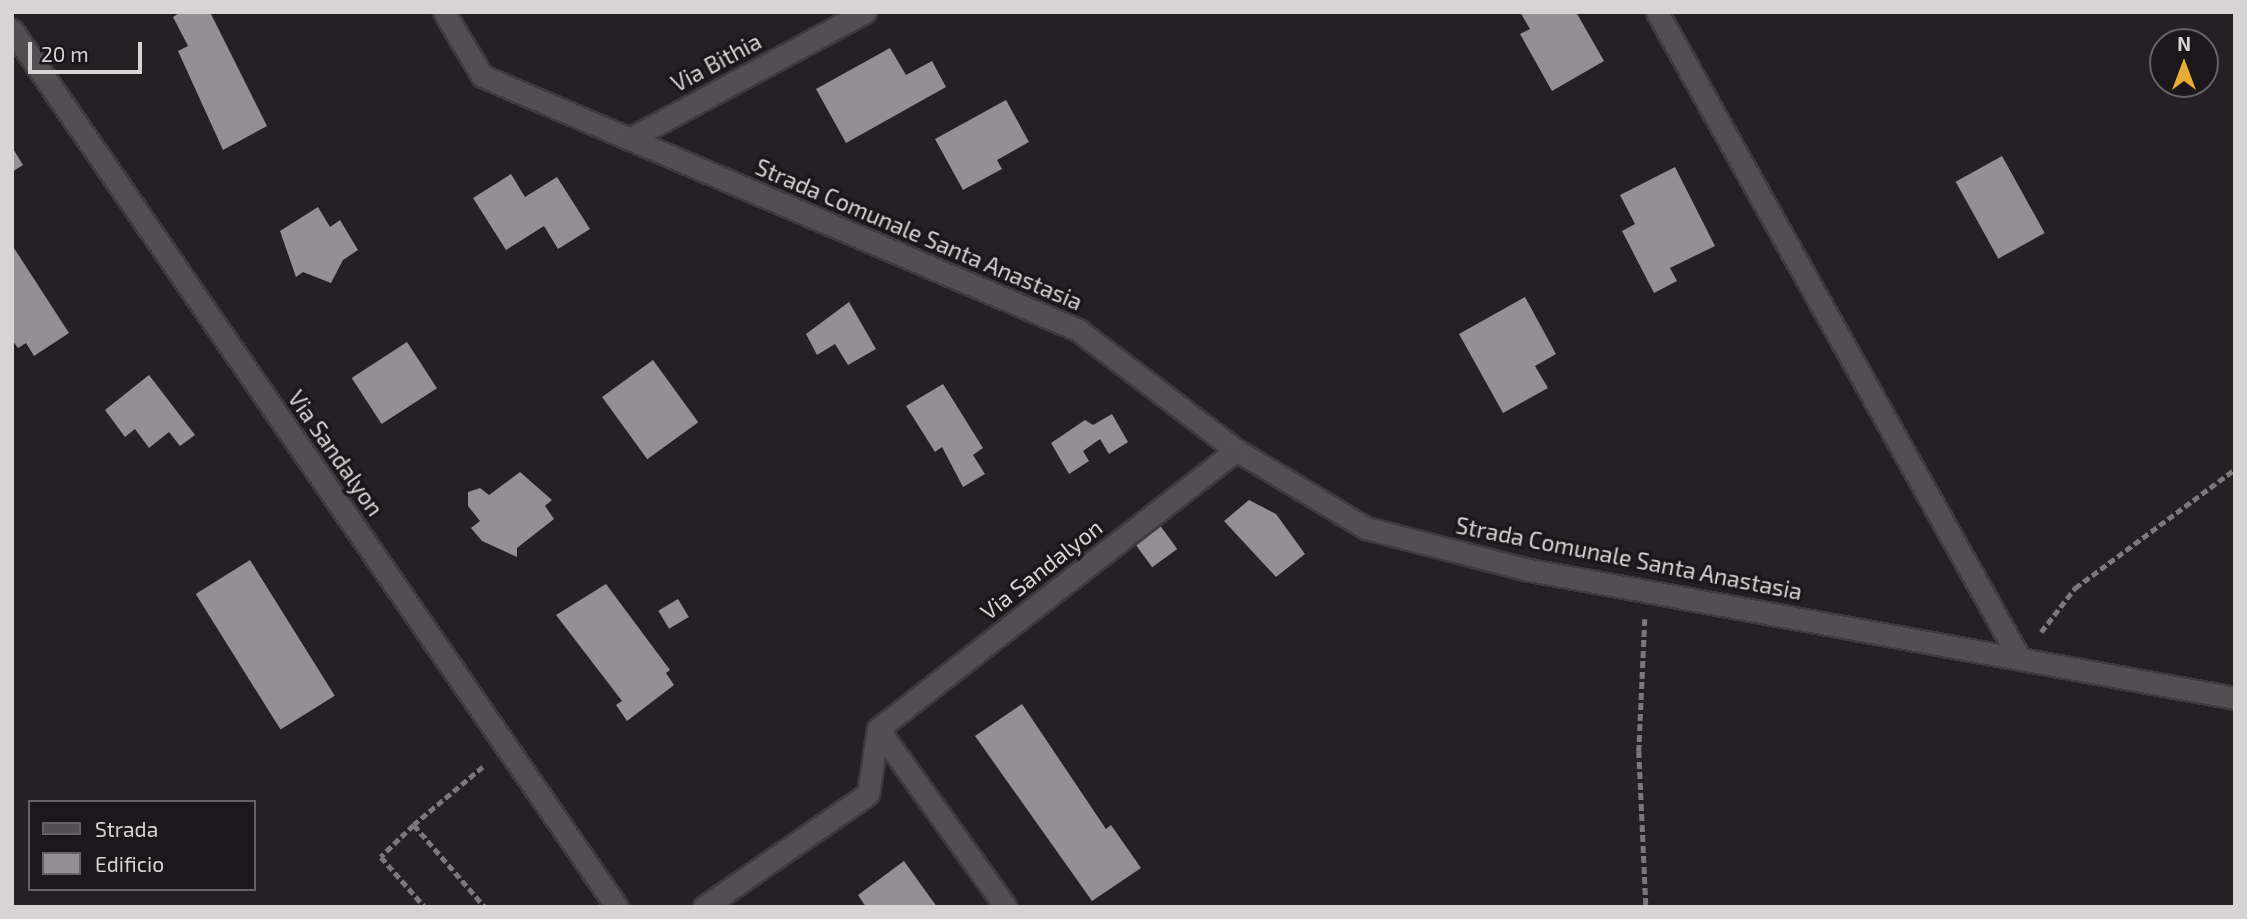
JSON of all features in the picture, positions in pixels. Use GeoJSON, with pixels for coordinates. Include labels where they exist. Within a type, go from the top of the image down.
{"type":"FeatureCollection","features":[{"type":"Feature","properties":{"kind":"street","name":"Strada Comunale Santa Anastasia"},"geometry":{"type":"LineString","coordinates":[[444,12],[482,76],[1078,330],[1236,450],[1366,528],[1524,569],[2235,698]]}},
{"type":"Feature","properties":{"kind":"street","name":"Via Bithia"},"geometry":{"type":"LineString","coordinates":[[629,139],[865,12]]}},
{"type":"Feature","properties":{"kind":"street"},"geometry":{"type":"LineString","coordinates":[[1657,12],[2020,659]]}},
{"type":"Feature","properties":{"kind":"street","name":"Via Sandalyon"},"geometry":{"type":"LineString","coordinates":[[12,30],[617,907]]}},
{"type":"Feature","properties":{"kind":"street","name":"Via Sandalyon"},"geometry":{"type":"LineString","coordinates":[[878,729],[1236,450]]}},
{"type":"Feature","properties":{"kind":"street"},"geometry":{"type":"LineString","coordinates":[[704,907],[868,794],[878,729]]}},
{"type":"Feature","properties":{"kind":"street"},"geometry":{"type":"LineString","coordinates":[[878,729],[1006,907]]}},
{"type":"Feature","properties":{"kind":"path"},"geometry":{"type":"LineString","coordinates":[[2020,659],[2076,588],[2235,469]]}},
{"type":"Feature","properties":{"kind":"path"},"geometry":{"type":"LineString","coordinates":[[1646,591],[1639,751],[1646,907]]}},
{"type":"Feature","properties":{"kind":"path"},"geometry":{"type":"LineString","coordinates":[[425,907],[381,857],[414,825],[506,747]]}},
{"type":"Feature","properties":{"kind":"path"},"geometry":{"type":"LineString","coordinates":[[414,825],[485,907]]}},
{"type":"Feature","properties":{"kind":"building"},"geometry":{"type":"Polygon","coordinates":[[[181,12],[210,12],[267,126],[223,150],[178,51],[188,46],[173,17],[181,12]]]}},
{"type":"Feature","properties":{"kind":"building"},"geometry":{"type":"Polygon","coordinates":[[[1520,12],[1576,12],[1604,61],[1552,91],[1520,34],[1530,29],[1520,12]]]}},
{"type":"Feature","properties":{"kind":"building"},"geometry":{"type":"Polygon","coordinates":[[[890,48],[906,75],[932,61],[946,87],[846,143],[816,89],[890,48]]]}},
{"type":"Feature","properties":{"kind":"building"},"geometry":{"type":"Polygon","coordinates":[[[1006,100],[1029,142],[997,160],[1002,169],[963,190],[935,139],[1006,100]]]}},
{"type":"Feature","properties":{"kind":"building"},"geometry":{"type":"Polygon","coordinates":[[[12,147],[23,165],[12,172],[12,147]]]}},
{"type":"Feature","properties":{"kind":"building"},"geometry":{"type":"Polygon","coordinates":[[[2002,156],[2045,233],[1998,259],[1956,182],[2002,156]]]}},
{"type":"Feature","properties":{"kind":"building"},"geometry":{"type":"Polygon","coordinates":[[[1675,167],[1715,246],[1670,268],[1677,281],[1654,293],[1622,231],[1635,224],[1620,195],[1675,167]]]}},
{"type":"Feature","properties":{"kind":"building"},"geometry":{"type":"Polygon","coordinates":[[[511,174],[525,197],[557,177],[590,229],[558,249],[544,226],[506,250],[473,198],[511,174]]]}},
{"type":"Feature","properties":{"kind":"building"},"geometry":{"type":"Polygon","coordinates":[[[318,207],[330,227],[340,220],[358,250],[343,260],[331,283],[303,272],[296,277],[280,231],[318,207]]]}},
{"type":"Feature","properties":{"kind":"building"},"geometry":{"type":"Polygon","coordinates":[[[12,245],[69,333],[34,356],[26,343],[18,348],[12,340],[12,245]]]}},
{"type":"Feature","properties":{"kind":"building"},"geometry":{"type":"Polygon","coordinates":[[[1525,297],[1556,354],[1535,366],[1548,388],[1503,413],[1459,334],[1525,297]]]}},
{"type":"Feature","properties":{"kind":"building"},"geometry":{"type":"Polygon","coordinates":[[[849,302],[876,349],[848,365],[835,344],[817,355],[806,334],[849,302]]]}},
{"type":"Feature","properties":{"kind":"building"},"geometry":{"type":"Polygon","coordinates":[[[407,342],[437,388],[382,424],[352,378],[407,342]]]}},
{"type":"Feature","properties":{"kind":"building"},"geometry":{"type":"Polygon","coordinates":[[[653,360],[698,422],[647,459],[602,397],[653,360]]]}},
{"type":"Feature","properties":{"kind":"building"},"geometry":{"type":"Polygon","coordinates":[[[149,375],[195,435],[180,446],[169,432],[149,448],[135,429],[125,437],[105,410],[149,375]]]}},
{"type":"Feature","properties":{"kind":"building"},"geometry":{"type":"Polygon","coordinates":[[[943,384],[983,448],[973,455],[985,474],[963,487],[942,447],[935,452],[906,406],[943,384]]]}},
{"type":"Feature","properties":{"kind":"building"},"geometry":{"type":"Polygon","coordinates":[[[1112,414],[1128,442],[1109,454],[1100,439],[1083,451],[1089,461],[1069,474],[1051,443],[1085,420],[1093,425],[1112,414]]]}},
{"type":"Feature","properties":{"kind":"building"},"geometry":{"type":"Polygon","coordinates":[[[520,472],[552,500],[545,506],[554,519],[517,548],[517,557],[482,541],[471,528],[480,521],[468,506],[468,492],[480,488],[489,495],[520,472]]]}},
{"type":"Feature","properties":{"kind":"building"},"geometry":{"type":"Polygon","coordinates":[[[1249,500],[1276,514],[1305,554],[1276,577],[1224,521],[1249,500]]]}},
{"type":"Feature","properties":{"kind":"building"},"geometry":{"type":"Polygon","coordinates":[[[1159,524],[1177,549],[1152,567],[1134,542],[1159,524]]]}},
{"type":"Feature","properties":{"kind":"building"},"geometry":{"type":"Polygon","coordinates":[[[250,560],[335,696],[281,730],[196,594],[250,560]]]}},
{"type":"Feature","properties":{"kind":"building"},"geometry":{"type":"Polygon","coordinates":[[[606,584],[670,670],[666,673],[674,685],[627,721],[616,705],[622,701],[556,615],[606,584]]]}},
{"type":"Feature","properties":{"kind":"building"},"geometry":{"type":"Polygon","coordinates":[[[678,599],[689,617],[669,629],[658,611],[678,599]]]}},
{"type":"Feature","properties":{"kind":"building"},"geometry":{"type":"Polygon","coordinates":[[[1022,704],[1106,829],[1111,825],[1141,868],[1092,901],[975,736],[1022,704]]]}},
{"type":"Feature","properties":{"kind":"building"},"geometry":{"type":"Polygon","coordinates":[[[904,861],[937,907],[866,907],[858,895],[904,861]]]}}]}
